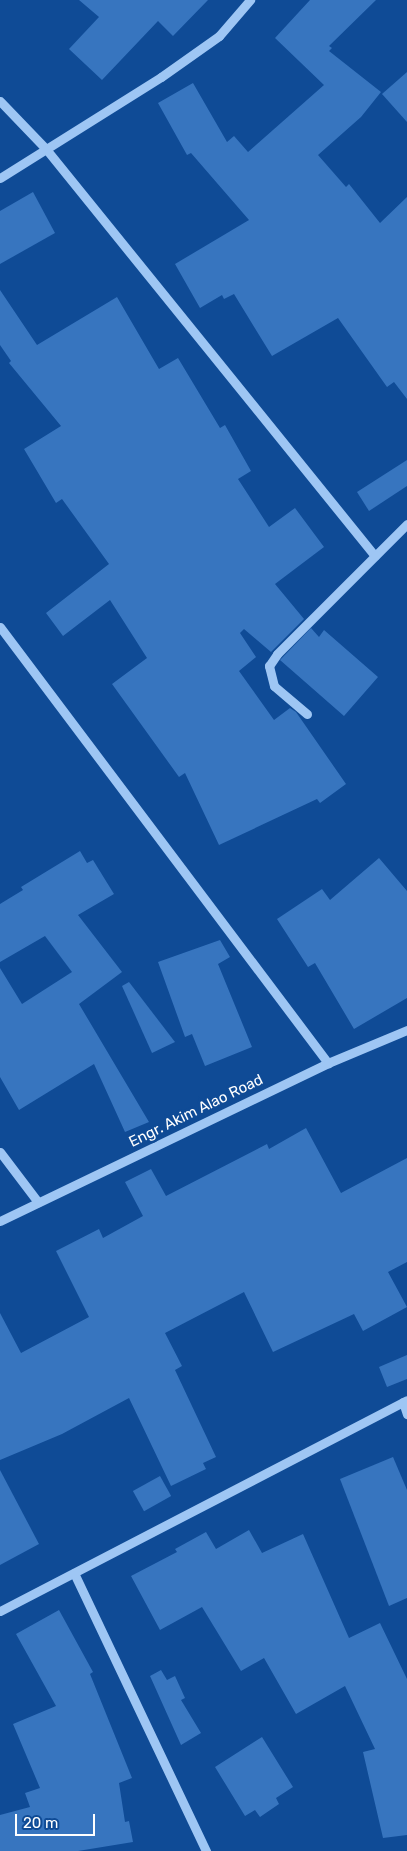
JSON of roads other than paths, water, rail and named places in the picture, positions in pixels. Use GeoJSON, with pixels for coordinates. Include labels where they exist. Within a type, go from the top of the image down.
{"type":"FeatureCollection","features":[{"type":"Feature","properties":{"kind":"street"},"geometry":{"type":"LineString","coordinates":[[0,178],[161,77],[219,36],[250,0]]}},
{"type":"Feature","properties":{"kind":"street"},"geometry":{"type":"LineString","coordinates":[[0,101],[46,149],[375,556]]}},
{"type":"Feature","properties":{"kind":"street"},"geometry":{"type":"LineString","coordinates":[[307,714],[274,686],[269,666],[277,654],[407,524]]}},
{"type":"Feature","properties":{"kind":"street"},"geometry":{"type":"LineString","coordinates":[[0,627],[328,1063]]}},
{"type":"Feature","properties":{"kind":"street","name":"Engr. Akim Alao Road"},"geometry":{"type":"LineString","coordinates":[[0,1222],[328,1063],[407,1030]]}},
{"type":"Feature","properties":{"kind":"street"},"geometry":{"type":"LineString","coordinates":[[0,1152],[38,1202]]}},
{"type":"Feature","properties":{"kind":"street"},"geometry":{"type":"LineString","coordinates":[[0,1611],[405,1401],[407,1414]]}},
{"type":"Feature","properties":{"kind":"street"},"geometry":{"type":"LineString","coordinates":[[74,1573],[206,1851]]}}]}
